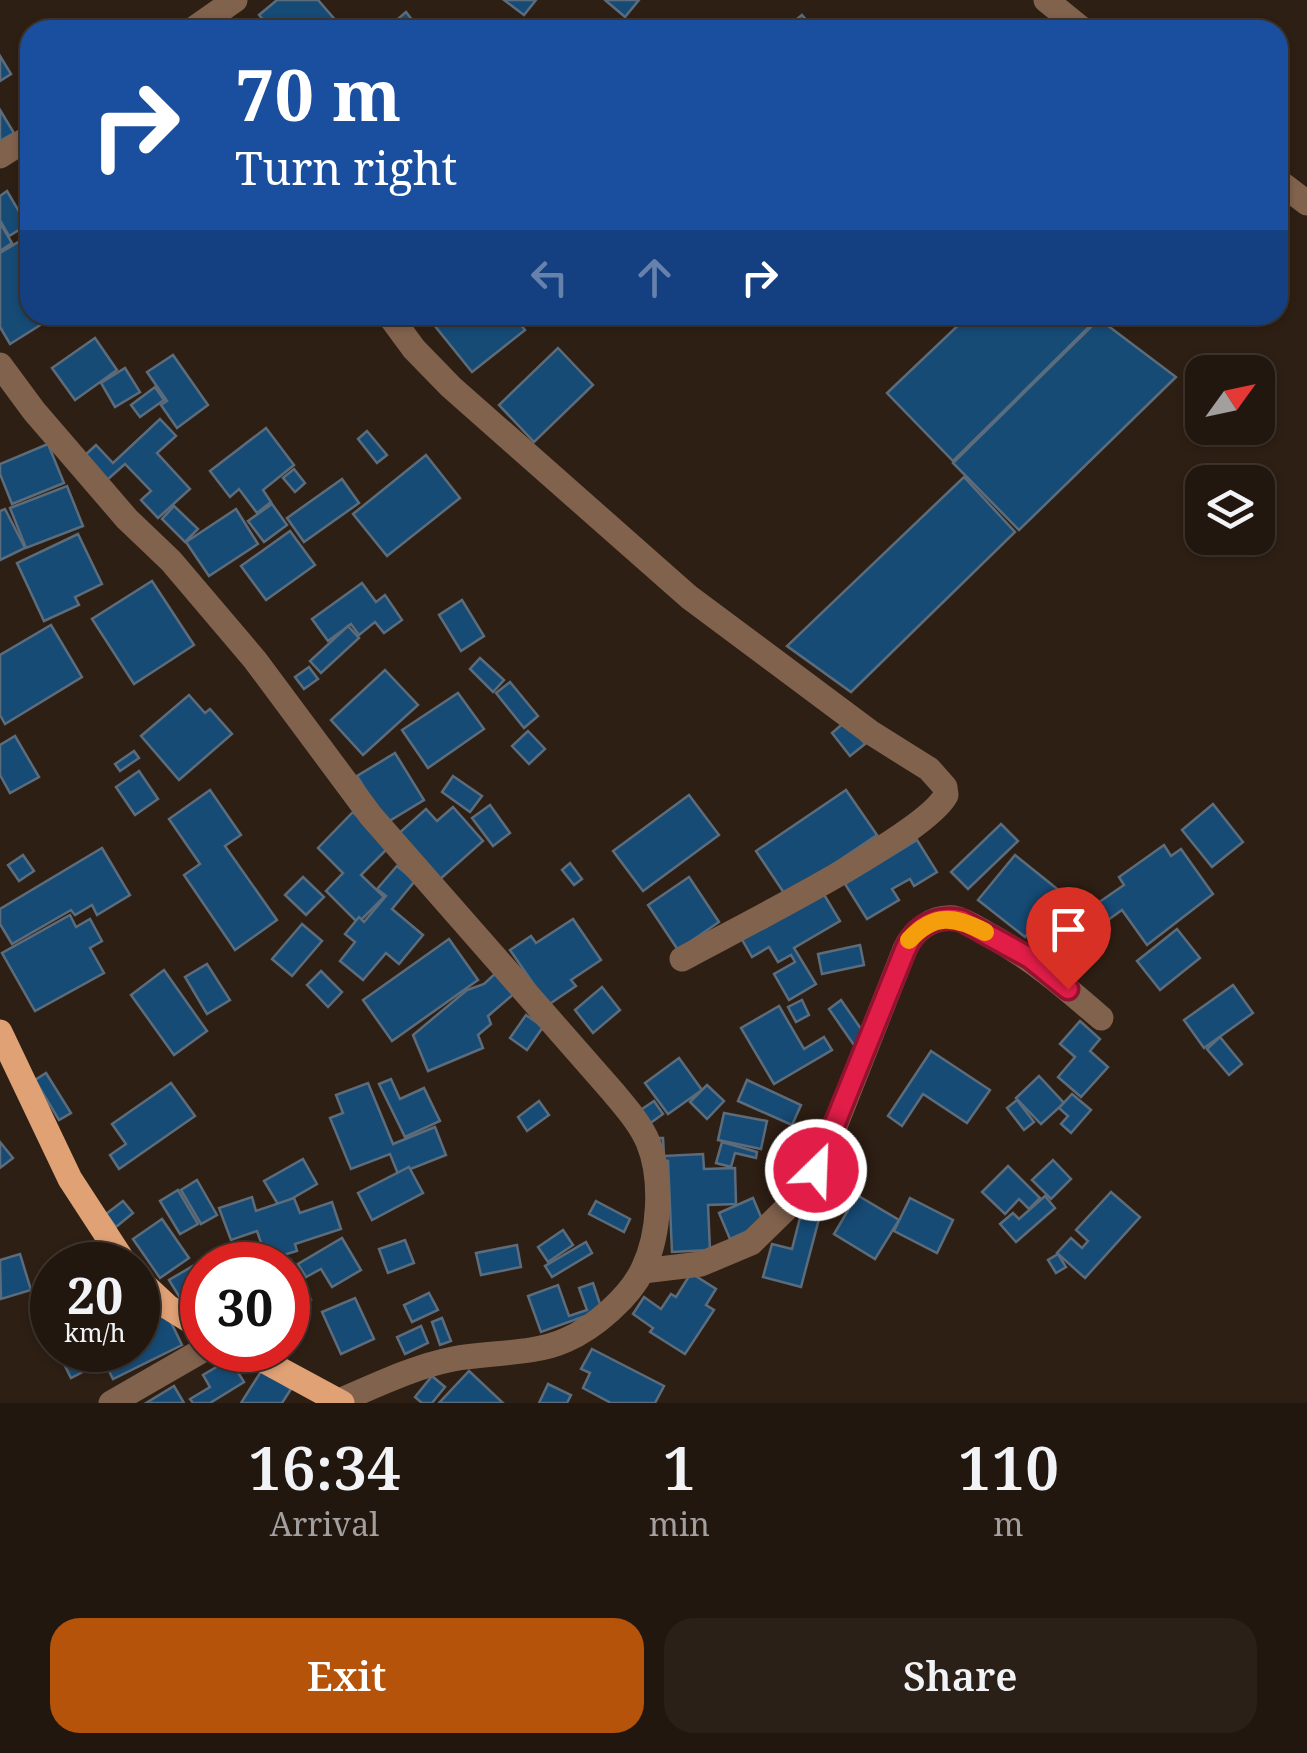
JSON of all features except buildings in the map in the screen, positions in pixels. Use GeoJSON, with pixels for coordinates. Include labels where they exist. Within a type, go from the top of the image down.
{"type":"FeatureCollection","features":[{"type":"Feature","properties":{"kind":"main road"},"geometry":{"type":"LineString","coordinates":[[0,1032],[70,1178],[111,1242]]}},
{"type":"Feature","properties":{"kind":"main road"},"geometry":{"type":"LineString","coordinates":[[160,1300],[180,1314]]}},
{"type":"Feature","properties":{"kind":"main road"},"geometry":{"type":"LineString","coordinates":[[285,1372],[340,1402]]}},
{"type":"Feature","properties":{"kind":"street"},"geometry":{"type":"LineString","coordinates":[[206,20],[235,0]]}},
{"type":"Feature","properties":{"kind":"street"},"geometry":{"type":"LineString","coordinates":[[1046,0],[1071,20]]}},
{"type":"Feature","properties":{"kind":"street"},"geometry":{"type":"LineString","coordinates":[[397,325],[451,386],[689,597],[870,732],[929,768],[944,787],[946,795],[938,807],[877,851],[682,959]]}},
{"type":"Feature","properties":{"kind":"street"},"geometry":{"type":"LineString","coordinates":[[0,365],[126,519],[171,561],[255,660],[371,816],[639,1124],[648,1143],[654,1166],[654,1232],[643,1271],[606,1316],[562,1342],[451,1359],[410,1371],[340,1402]]}},
{"type":"Feature","properties":{"kind":"street"},"geometry":{"type":"LineString","coordinates":[[643,1271],[701,1264],[750,1243],[804,1190],[826,1149],[910,939],[929,922],[950,918],[980,930],[1030,958],[1101,1018]]}},
{"type":"Feature","properties":{"kind":"street"},"geometry":{"type":"LineString","coordinates":[[111,1403],[180,1364]]}},
{"type":"Feature","properties":{"kind":"slow traffic"},"geometry":{"type":"LineString","coordinates":[[909,940],[929,922],[939,919],[961,920],[985,932]]}},
{"type":"Feature","properties":{"kind":"route"},"geometry":{"type":"LineString","coordinates":[[816,1170],[910,939],[929,922],[961,920],[1030,958],[1068,989]]}}]}
